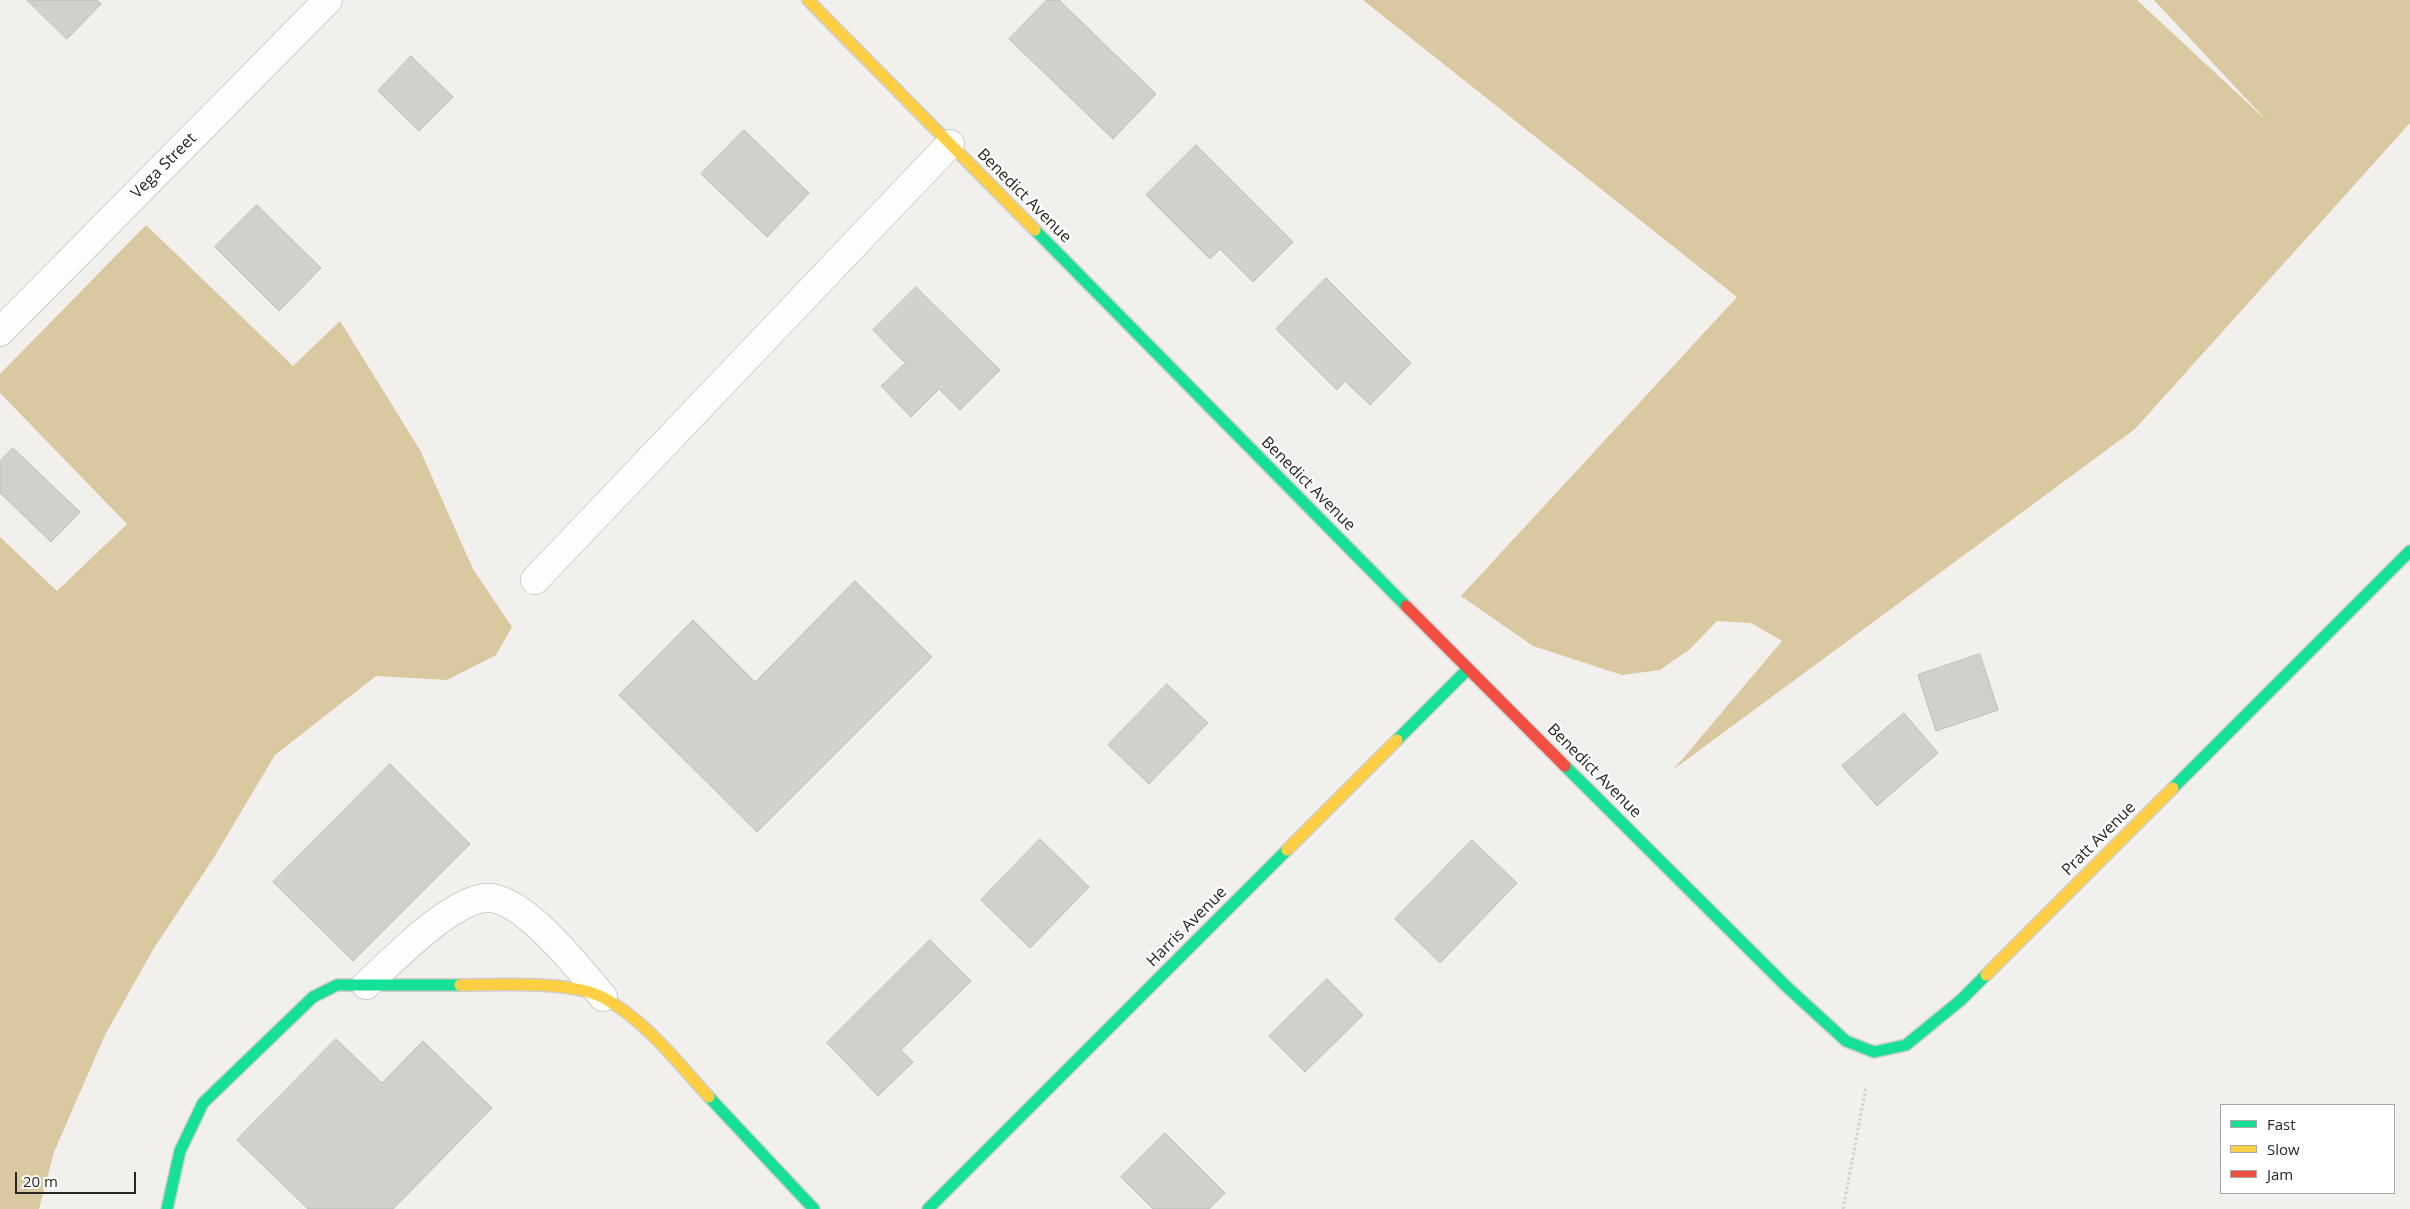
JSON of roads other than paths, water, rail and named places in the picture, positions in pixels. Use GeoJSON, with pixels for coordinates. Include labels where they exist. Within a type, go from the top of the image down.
{"type":"FeatureCollection","features":[{"type":"Feature","properties":{"kind":"street","name":"Vega Street"},"geometry":{"type":"LineString","coordinates":[[0,332],[328,0]]}},
{"type":"Feature","properties":{"kind":"street","name":"Benedict Avenue"},"geometry":{"type":"LineString","coordinates":[[808,0],[1468,668],[1788,988]]}},
{"type":"Feature","properties":{"kind":"street"},"geometry":{"type":"LineString","coordinates":[[535,580],[950,144]]}},
{"type":"Feature","properties":{"kind":"street","name":"Pratt Avenue"},"geometry":{"type":"LineString","coordinates":[[1788,988],[1846,1041],[1874,1052],[1906,1045],[1961,1000],[2410,551]]}},
{"type":"Feature","properties":{"kind":"street","name":"Harris Avenue"},"geometry":{"type":"LineString","coordinates":[[928,1209],[1468,668]]}},
{"type":"Feature","properties":{"kind":"street"},"geometry":{"type":"LineString","coordinates":[[366,985],[408,946],[462,904],[485,897],[508,902],[534,922],[568,954],[603,997],[646,1029],[814,1209]]}},
{"type":"Feature","properties":{"kind":"street"},"geometry":{"type":"LineString","coordinates":[[167,1209],[180,1151],[203,1104],[312,997],[337,985],[366,985],[568,987],[603,997]]}}]}
